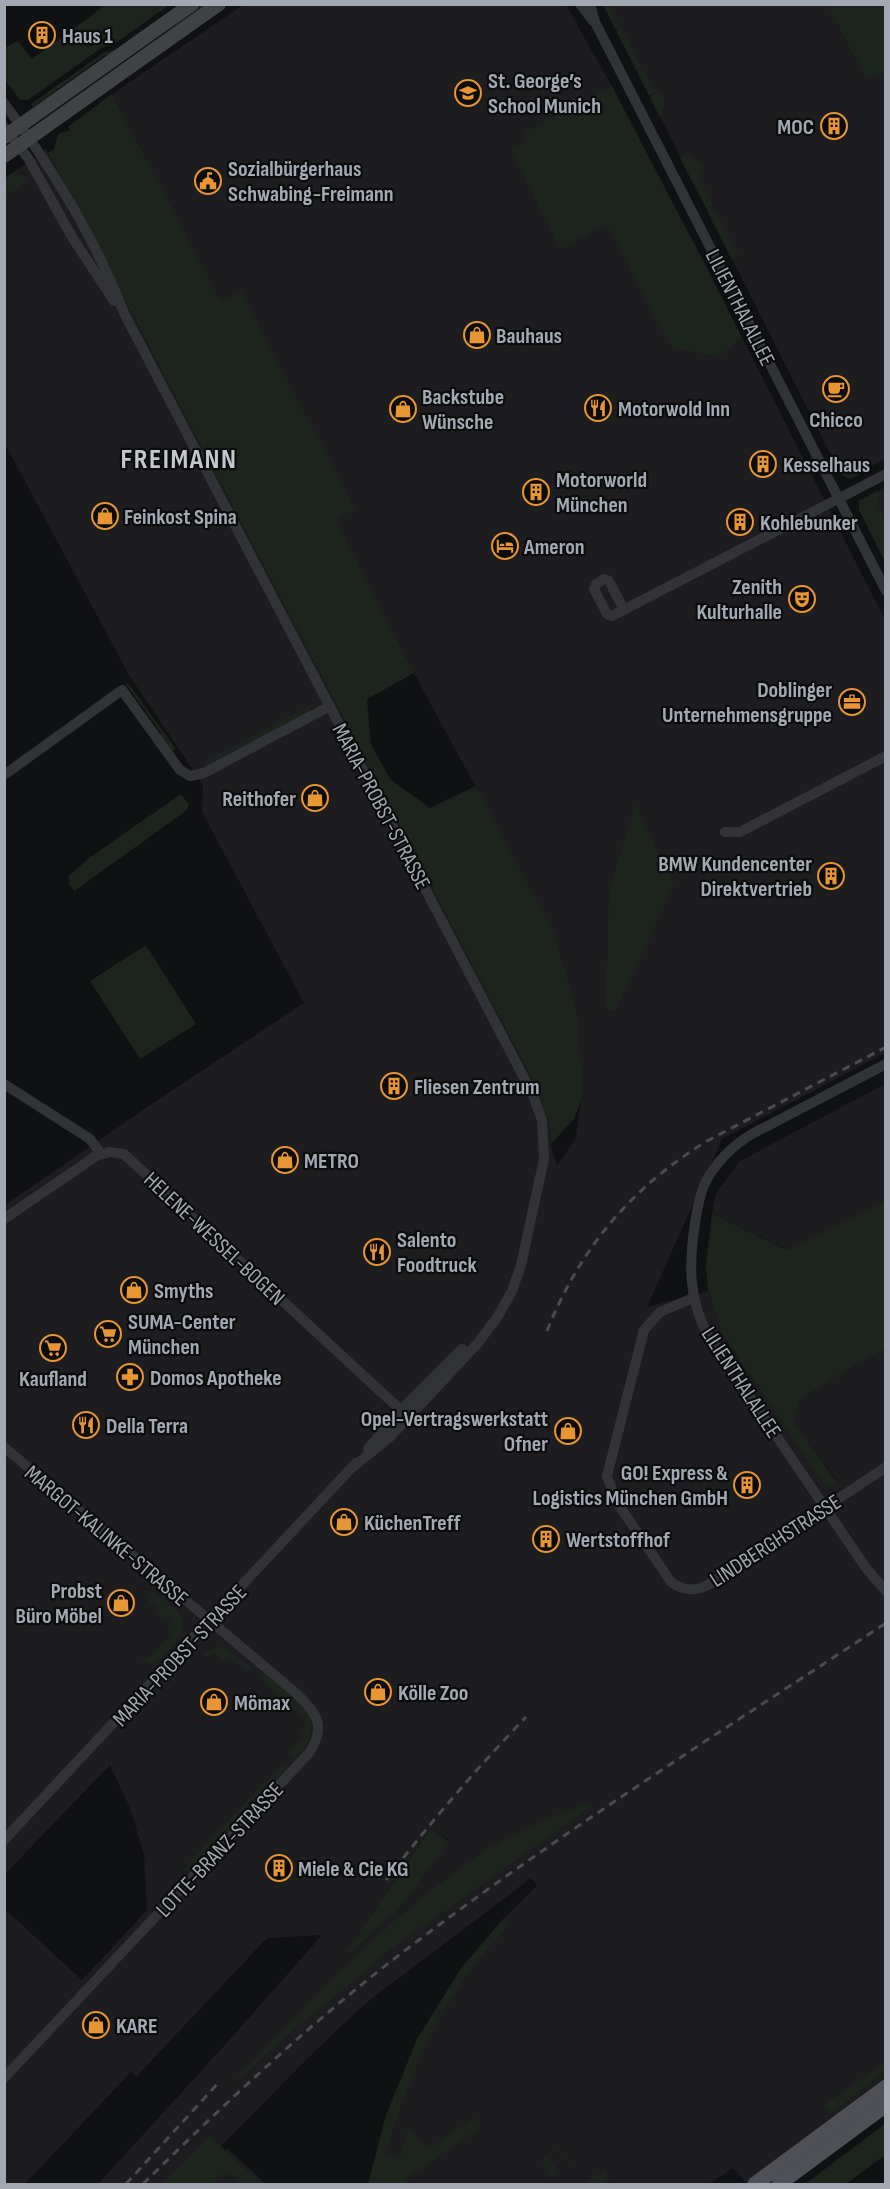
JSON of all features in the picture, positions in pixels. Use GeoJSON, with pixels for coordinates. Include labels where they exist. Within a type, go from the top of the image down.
{"type":"FeatureCollection","features":[{"type":"Feature","properties":{"kind":"main road"},"geometry":{"type":"LineString","coordinates":[[10,131],[192,4]]}},
{"type":"Feature","properties":{"kind":"main road"},"geometry":{"type":"LineString","coordinates":[[4,156],[219,4]]}},
{"type":"Feature","properties":{"kind":"main road"},"geometry":{"type":"LineString","coordinates":[[755,2184],[885,2087]]}},
{"type":"Feature","properties":{"kind":"main road"},"geometry":{"type":"LineString","coordinates":[[779,2184],[885,2105]]}},
{"type":"Feature","properties":{"kind":"street","name":"LILIENTHALALLEE"},"geometry":{"type":"LineString","coordinates":[[580,4],[595,22]]}},
{"type":"Feature","properties":{"kind":"street","name":"LILIENTHALALLEE"},"geometry":{"type":"LineString","coordinates":[[590,4],[595,22],[885,591]]}},
{"type":"Feature","properties":{"kind":"street","name":"MARIA-PROBST-STRASSE"},"geometry":{"type":"LineString","coordinates":[[4,104],[10,131],[25,142],[39,176],[72,237],[124,313],[533,1095],[542,1120],[544,1159],[521,1265],[512,1291],[498,1316],[478,1343],[405,1414],[390,1437],[352,1468],[4,1840]]}},
{"type":"Feature","properties":{"kind":"street"},"geometry":{"type":"LineString","coordinates":[[624,609],[609,581],[604,579],[596,584],[594,589],[607,614],[612,616],[885,474]]}},
{"type":"Feature","properties":{"kind":"street"},"geometry":{"type":"LineString","coordinates":[[4,775],[122,690],[180,770],[190,776],[204,773],[330,706]]}},
{"type":"Feature","properties":{"kind":"street"},"geometry":{"type":"LineString","coordinates":[[724,832],[740,832],[885,756]]}},
{"type":"Feature","properties":{"kind":"street","name":"LILIENTHALALLEE"},"geometry":{"type":"LineString","coordinates":[[885,1064],[752,1134],[735,1145],[721,1159],[706,1182],[698,1207],[691,1261],[693,1299],[708,1335],[866,1568],[885,1591]]}},
{"type":"Feature","properties":{"kind":"street"},"geometry":{"type":"LineString","coordinates":[[4,1084],[90,1139],[101,1154],[4,1219]]}},
{"type":"Feature","properties":{"kind":"street","name":"HELENE-WESSEL-BOGEN"},"geometry":{"type":"LineString","coordinates":[[101,1154],[119,1152],[134,1161],[279,1300],[405,1414]]}},
{"type":"Feature","properties":{"kind":"street","name":"LINDBERGHSTRASSE"},"geometry":{"type":"LineString","coordinates":[[693,1299],[660,1312],[644,1330],[607,1476],[609,1487],[616,1501],[671,1582],[691,1590],[710,1584],[885,1467]]}},
{"type":"Feature","properties":{"kind":"street","name":"MARGOT-KALINKE-STRASSE"},"geometry":{"type":"LineString","coordinates":[[4,1447],[210,1621]]}},
{"type":"Feature","properties":{"kind":"street","name":"LOTTE-BRANZ-STRASSE"},"geometry":{"type":"LineString","coordinates":[[4,2078],[290,1773],[315,1743],[320,1725],[313,1709],[210,1621]]}},
{"type":"Feature","properties":{"kind":"shaded area"},"geometry":{"type":"Polygon","coordinates":[[[107,4],[169,5],[117,42],[100,49],[28,100],[20,100],[5,80],[5,48],[18,41],[32,59],[107,4]]]}},
{"type":"Feature","properties":{"kind":"shaded area"},"geometry":{"type":"Polygon","coordinates":[[[178,5],[183,5],[116,52],[104,56],[33,107],[31,104],[103,53],[115,50],[178,5]]]}},
{"type":"Feature","properties":{"kind":"shaded area"},"geometry":{"type":"Polygon","coordinates":[[[200,5],[211,5],[44,123],[43,120],[200,5]]]}},
{"type":"Feature","properties":{"kind":"shaded area"},"geometry":{"type":"Polygon","coordinates":[[[243,5],[566,5],[703,260],[885,620],[885,1053],[722,1139],[647,1307],[708,1291],[721,1331],[827,1488],[837,1481],[793,1421],[802,1398],[885,1349],[885,2084],[754,2183],[747,2184],[733,2168],[709,2184],[368,2184],[380,2144],[460,1970],[503,1919],[537,1886],[531,1878],[367,2002],[183,2184],[98,2184],[322,1935],[267,1938],[136,2077],[131,2072],[25,2184],[5,2184],[4,1913],[7,1911],[82,1980],[147,1910],[144,1855],[130,1808],[110,1765],[5,1874],[5,1205],[304,1003],[202,812],[203,785],[129,675],[5,444],[5,178],[46,149],[531,1077],[548,1119],[557,1166],[576,1138],[583,1085],[553,930],[414,673],[112,94],[243,5]],[[431,1828],[346,1952],[348,1955],[399,1908],[449,1840],[431,1828]]]}},
{"type":"Feature","properties":{"kind":"shaded area"},"geometry":{"type":"Polygon","coordinates":[[[603,5],[609,5],[620,26],[615,29],[603,5]]]}},
{"type":"Feature","properties":{"kind":"shaded area"},"geometry":{"type":"Polygon","coordinates":[[[604,5],[827,5],[866,79],[885,70],[885,459],[855,475],[839,471],[604,5]]]}},
{"type":"Feature","properties":{"kind":"shaded area"},"geometry":{"type":"Polygon","coordinates":[[[827,5],[885,5],[885,70],[866,79],[827,5]]]}},
{"type":"Feature","properties":{"kind":"shaded area"},"geometry":{"type":"Polygon","coordinates":[[[621,28],[641,67],[636,70],[616,31],[621,28]]]}},
{"type":"Feature","properties":{"kind":"shaded area"},"geometry":{"type":"Polygon","coordinates":[[[642,69],[654,89],[658,86],[660,89],[649,95],[637,72],[642,69]]]}},
{"type":"Feature","properties":{"kind":"shaded area"},"geometry":{"type":"Polygon","coordinates":[[[612,86],[742,338],[719,356],[672,348],[607,225],[561,249],[510,150],[527,141],[524,132],[612,86]]]}},
{"type":"Feature","properties":{"kind":"shaded area"},"geometry":{"type":"Polygon","coordinates":[[[661,91],[665,100],[663,113],[659,116],[650,97],[661,91]]]}},
{"type":"Feature","properties":{"kind":"shaded area"},"geometry":{"type":"Polygon","coordinates":[[[112,94],[221,301],[241,291],[355,509],[336,519],[414,673],[367,699],[371,745],[391,780],[430,808],[476,786],[553,930],[576,1009],[583,1085],[581,1100],[574,1119],[551,1144],[548,1119],[531,1077],[48,153],[54,149],[58,134],[70,130],[68,127],[112,94]]]}},
{"type":"Feature","properties":{"kind":"shaded area"},"geometry":{"type":"Polygon","coordinates":[[[687,154],[698,161],[703,169],[704,172],[699,176],[714,208],[708,212],[680,158],[687,154]]]}},
{"type":"Feature","properties":{"kind":"shaded area"},"geometry":{"type":"Polygon","coordinates":[[[13,172],[25,176],[27,180],[5,197],[5,179],[13,172]]]}},
{"type":"Feature","properties":{"kind":"shaded area"},"geometry":{"type":"Polygon","coordinates":[[[715,210],[739,257],[732,260],[708,213],[715,210]]]}},
{"type":"Feature","properties":{"kind":"shaded area"},"geometry":{"type":"Polygon","coordinates":[[[857,462],[860,466],[866,462],[870,469],[850,479],[839,473],[857,462]]]}},
{"type":"Feature","properties":{"kind":"shaded area"},"geometry":{"type":"Polygon","coordinates":[[[885,487],[885,557],[860,510],[858,501],[885,487]]]}},
{"type":"Feature","properties":{"kind":"shaded area"},"geometry":{"type":"Polygon","coordinates":[[[877,491],[880,495],[877,504],[885,521],[885,562],[859,510],[860,501],[877,491]]]}},
{"type":"Feature","properties":{"kind":"shaded area"},"geometry":{"type":"Polygon","coordinates":[[[128,683],[176,749],[171,753],[159,735],[161,733],[126,684],[128,683]]]}},
{"type":"Feature","properties":{"kind":"shaded area"},"geometry":{"type":"Polygon","coordinates":[[[308,707],[311,712],[206,767],[203,762],[308,707]]]}},
{"type":"Feature","properties":{"kind":"shaded area"},"geometry":{"type":"Polygon","coordinates":[[[181,794],[189,805],[187,810],[74,891],[68,882],[70,880],[68,877],[89,858],[181,794]]]}},
{"type":"Feature","properties":{"kind":"shaded area"},"geometry":{"type":"Polygon","coordinates":[[[636,804],[674,886],[615,1010],[606,1010],[609,890],[636,804]]]}},
{"type":"Feature","properties":{"kind":"shaded area"},"geometry":{"type":"Polygon","coordinates":[[[146,945],[196,1024],[140,1059],[90,981],[146,945]]]}},
{"type":"Feature","properties":{"kind":"shaded area"},"geometry":{"type":"Polygon","coordinates":[[[885,1084],[885,1201],[791,1251],[712,1214],[716,1193],[740,1161],[885,1084]]]}},
{"type":"Feature","properties":{"kind":"shaded area"},"geometry":{"type":"Polygon","coordinates":[[[885,1201],[885,1349],[802,1398],[793,1421],[837,1482],[827,1489],[721,1331],[708,1291],[706,1265],[712,1214],[788,1250],[885,1201]]]}},
{"type":"Feature","properties":{"kind":"shaded area"},"geometry":{"type":"Polygon","coordinates":[[[151,1590],[175,1609],[183,1623],[174,1643],[151,1666],[142,1658],[142,1655],[148,1659],[171,1634],[167,1630],[173,1620],[168,1615],[164,1620],[154,1611],[159,1606],[154,1602],[149,1606],[148,1593],[151,1590]]]}},
{"type":"Feature","properties":{"kind":"shaded area"},"geometry":{"type":"Polygon","coordinates":[[[218,1646],[228,1649],[251,1668],[248,1673],[229,1655],[223,1661],[213,1651],[207,1657],[203,1653],[218,1646]]]}},
{"type":"Feature","properties":{"kind":"shaded area"},"geometry":{"type":"Polygon","coordinates":[[[266,1672],[299,1701],[307,1710],[311,1721],[311,1732],[307,1745],[296,1760],[287,1754],[304,1736],[299,1731],[305,1724],[302,1717],[260,1678],[266,1672]]]}},
{"type":"Feature","properties":{"kind":"shaded area"},"geometry":{"type":"Polygon","coordinates":[[[284,1762],[290,1767],[193,1871],[187,1873],[183,1869],[284,1762]]]}},
{"type":"Feature","properties":{"kind":"shaded area"},"geometry":{"type":"Polygon","coordinates":[[[590,1802],[592,1806],[380,1957],[365,1972],[293,2030],[236,2082],[235,2080],[319,1992],[377,1936],[439,1884],[499,1842],[590,1802]]]}},
{"type":"Feature","properties":{"kind":"shaded area"},"geometry":{"type":"Polygon","coordinates":[[[431,1828],[449,1841],[399,1908],[348,1955],[346,1952],[431,1828]]]}},
{"type":"Feature","properties":{"kind":"shaded area"},"geometry":{"type":"Polygon","coordinates":[[[503,1919],[509,1925],[467,1975],[433,2031],[399,2111],[386,2153],[400,2158],[409,2125],[424,2146],[431,2147],[475,2117],[482,2127],[404,2180],[407,2184],[368,2184],[386,2115],[417,2039],[460,1970],[503,1919]]]}},
{"type":"Feature","properties":{"kind":"shaded area"},"geometry":{"type":"Polygon","coordinates":[[[885,2062],[885,2071],[832,2113],[823,2106],[885,2062]]]}},
{"type":"Feature","properties":{"kind":"shaded area"},"geometry":{"type":"Polygon","coordinates":[[[885,2124],[885,2155],[846,2184],[805,2184],[885,2124]]]}},
{"type":"Feature","properties":{"kind":"shaded area"},"geometry":{"type":"Polygon","coordinates":[[[210,2136],[261,2184],[242,2184],[229,2172],[222,2174],[212,2184],[162,2184],[210,2136]]]}},
{"type":"Feature","properties":{"kind":"shaded area"},"geometry":{"type":"Polygon","coordinates":[[[227,2148],[266,2184],[192,2184],[227,2148]]]}},
{"type":"Feature","properties":{"kind":"shaded area"},"geometry":{"type":"Polygon","coordinates":[[[560,2149],[571,2164],[569,2165],[559,2150],[549,2157],[559,2172],[551,2178],[541,2160],[560,2149]]]}},
{"type":"Feature","properties":{"kind":"shaded area"},"geometry":{"type":"Polygon","coordinates":[[[604,2170],[609,2178],[600,2184],[584,2184],[604,2170]]]}},
{"type":"Feature","properties":{"kind":"railway"},"geometry":{"type":"LineString","coordinates":[[547,1331],[560,1301],[592,1247],[632,1200],[655,1179],[707,1141],[886,1047]]}},
{"type":"Feature","properties":{"kind":"railway"},"geometry":{"type":"LineString","coordinates":[[143,2184],[263,2070],[390,1962],[572,1830],[886,1623]]}},
{"type":"Feature","properties":{"kind":"railway"},"geometry":{"type":"LineString","coordinates":[[386,1880],[489,1756],[526,1717]]}},
{"type":"Feature","properties":{"kind":"railway"},"geometry":{"type":"LineString","coordinates":[[126,2184],[220,2081]]}},
{"type":"Feature","properties":{"kind":"place","name":"Haus 1"},"geometry":{"type":"Point","coordinates":[42,35]}},
{"type":"Feature","properties":{"kind":"place","name":"St. George’s School Munich"},"geometry":{"type":"Point","coordinates":[468,93]}},
{"type":"Feature","properties":{"kind":"place","name":"MOC"},"geometry":{"type":"Point","coordinates":[834,126]}},
{"type":"Feature","properties":{"kind":"place","name":"Sozialbürgerhaus Schwabing-Freimann"},"geometry":{"type":"Point","coordinates":[208,181]}},
{"type":"Feature","properties":{"kind":"place","name":"Bauhaus"},"geometry":{"type":"Point","coordinates":[477,335]}},
{"type":"Feature","properties":{"kind":"place","name":"Chicco"},"geometry":{"type":"Point","coordinates":[836,389]}},
{"type":"Feature","properties":{"kind":"place","name":"Motorwold Inn"},"geometry":{"type":"Point","coordinates":[598,408]}},
{"type":"Feature","properties":{"kind":"place","name":"Backstube Wünsche"},"geometry":{"type":"Point","coordinates":[403,409]}},
{"type":"Feature","properties":{"kind":"place","name":"Kesselhaus"},"geometry":{"type":"Point","coordinates":[763,464]}},
{"type":"Feature","properties":{"kind":"place","name":"Motorworld München"},"geometry":{"type":"Point","coordinates":[536,492]}},
{"type":"Feature","properties":{"kind":"place","name":"Feinkost Spina"},"geometry":{"type":"Point","coordinates":[105,516]}},
{"type":"Feature","properties":{"kind":"place","name":"Kohlebunker"},"geometry":{"type":"Point","coordinates":[740,522]}},
{"type":"Feature","properties":{"kind":"place","name":"Ameron"},"geometry":{"type":"Point","coordinates":[505,546]}},
{"type":"Feature","properties":{"kind":"place","name":"Zenith Kulturhalle"},"geometry":{"type":"Point","coordinates":[802,599]}},
{"type":"Feature","properties":{"kind":"place","name":"Doblinger Unternehmensgruppe"},"geometry":{"type":"Point","coordinates":[852,702]}},
{"type":"Feature","properties":{"kind":"place","name":"Reithofer"},"geometry":{"type":"Point","coordinates":[315,798]}},
{"type":"Feature","properties":{"kind":"place","name":"BMW Kundencenter Direktvertrieb"},"geometry":{"type":"Point","coordinates":[831,876]}},
{"type":"Feature","properties":{"kind":"place","name":"Fliesen Zentrum"},"geometry":{"type":"Point","coordinates":[394,1086]}},
{"type":"Feature","properties":{"kind":"place","name":"METRO"},"geometry":{"type":"Point","coordinates":[285,1160]}},
{"type":"Feature","properties":{"kind":"place","name":"Salento Foodtruck"},"geometry":{"type":"Point","coordinates":[377,1252]}},
{"type":"Feature","properties":{"kind":"place","name":"Smyths"},"geometry":{"type":"Point","coordinates":[134,1290]}},
{"type":"Feature","properties":{"kind":"place","name":"SUMA-Center München"},"geometry":{"type":"Point","coordinates":[108,1334]}},
{"type":"Feature","properties":{"kind":"place","name":"Kaufland"},"geometry":{"type":"Point","coordinates":[53,1348]}},
{"type":"Feature","properties":{"kind":"place","name":"Domos Apotheke"},"geometry":{"type":"Point","coordinates":[130,1377]}},
{"type":"Feature","properties":{"kind":"place","name":"Della Terra"},"geometry":{"type":"Point","coordinates":[86,1425]}},
{"type":"Feature","properties":{"kind":"place","name":"Opel-Vertragswerkstatt Ofner"},"geometry":{"type":"Point","coordinates":[568,1431]}},
{"type":"Feature","properties":{"kind":"place","name":"GO! Express & Logistics München GmbH"},"geometry":{"type":"Point","coordinates":[747,1485]}},
{"type":"Feature","properties":{"kind":"place","name":"KüchenTreff"},"geometry":{"type":"Point","coordinates":[344,1522]}},
{"type":"Feature","properties":{"kind":"place","name":"Wertstoffhof"},"geometry":{"type":"Point","coordinates":[546,1539]}},
{"type":"Feature","properties":{"kind":"place","name":"Probst Büro Möbel"},"geometry":{"type":"Point","coordinates":[121,1603]}},
{"type":"Feature","properties":{"kind":"place","name":"Kölle Zoo"},"geometry":{"type":"Point","coordinates":[378,1692]}},
{"type":"Feature","properties":{"kind":"place","name":"Mömax"},"geometry":{"type":"Point","coordinates":[214,1702]}},
{"type":"Feature","properties":{"kind":"place","name":"Miele & Cie KG"},"geometry":{"type":"Point","coordinates":[279,1868]}},
{"type":"Feature","properties":{"kind":"place","name":"KARE"},"geometry":{"type":"Point","coordinates":[96,2025]}},
{"type":"Feature","properties":{"kind":"district","name":"FREIMANN"},"geometry":{"type":"Point","coordinates":[179,458]}}]}
